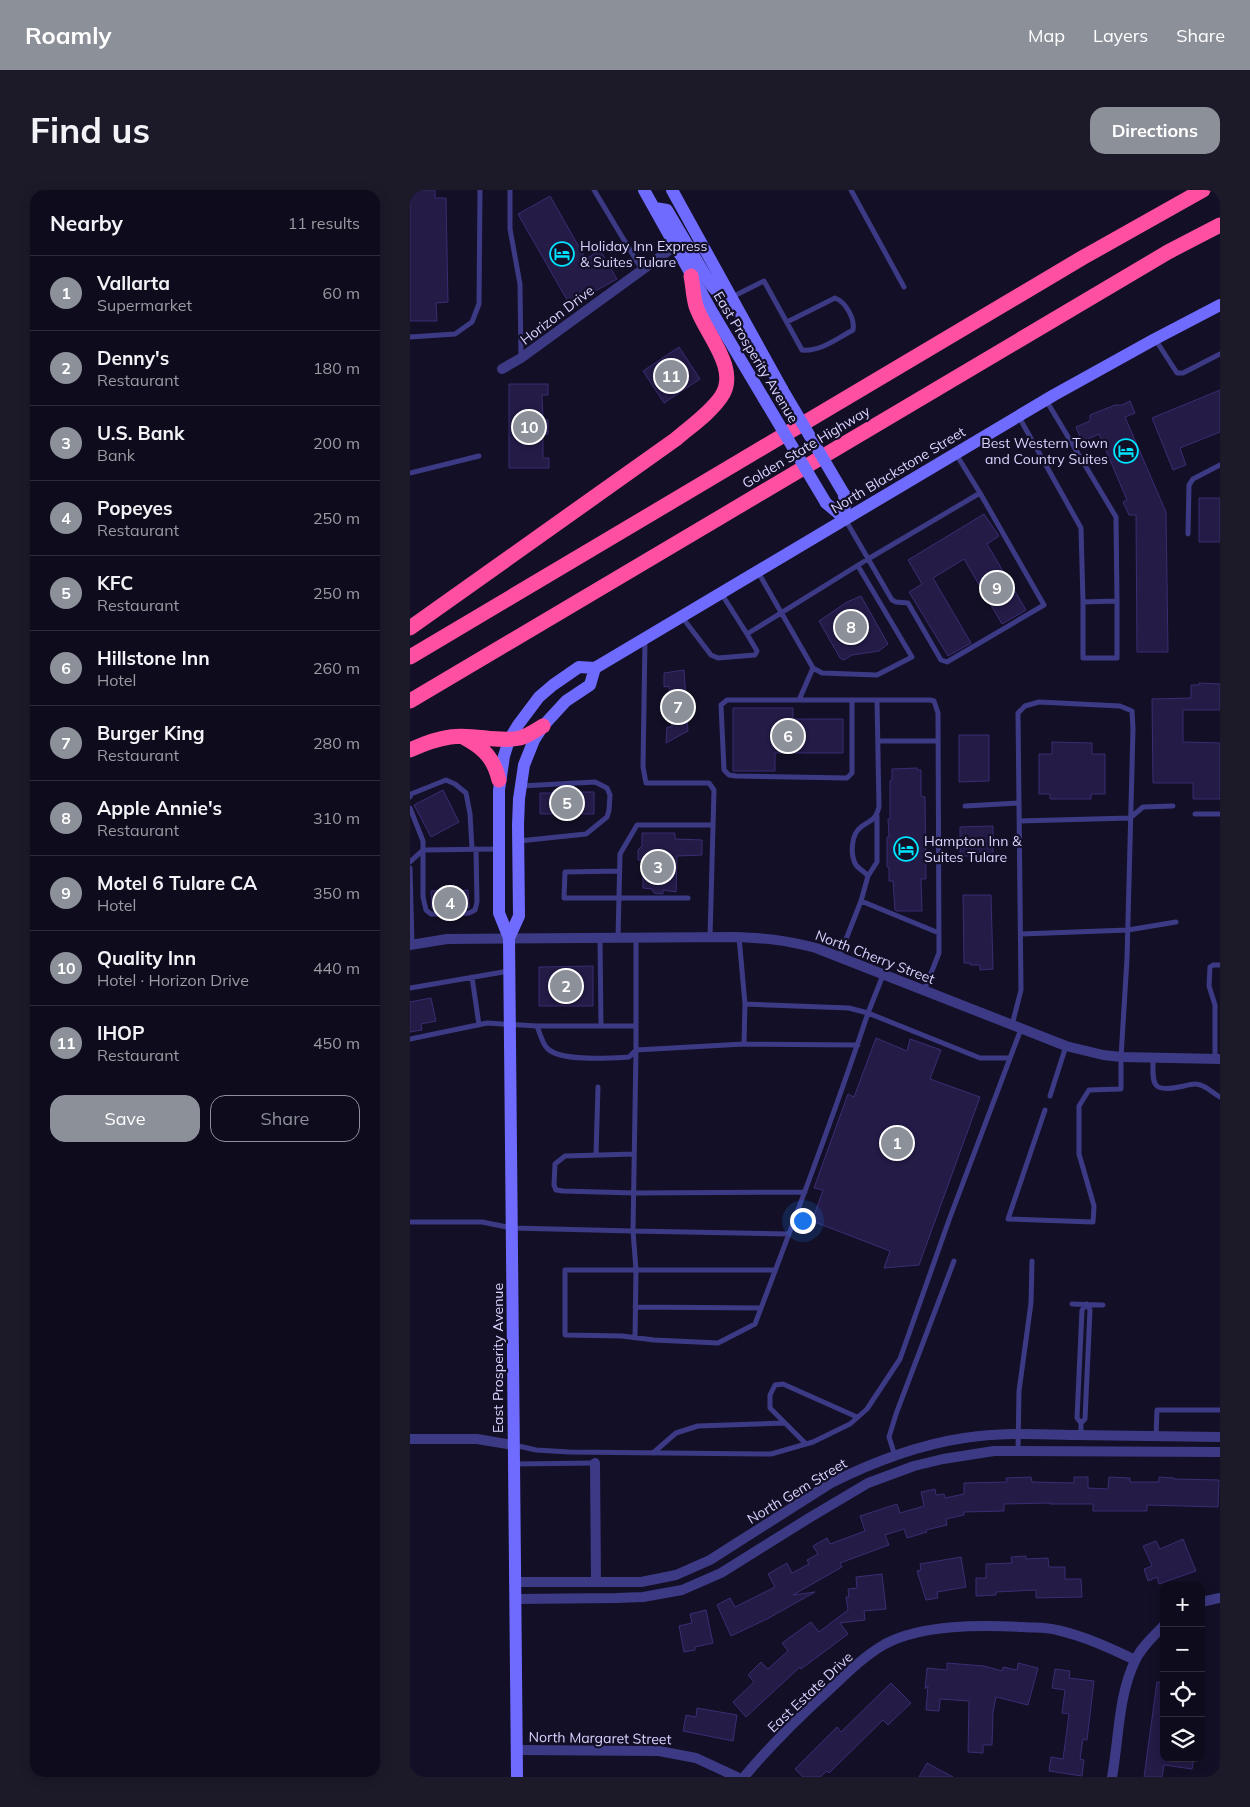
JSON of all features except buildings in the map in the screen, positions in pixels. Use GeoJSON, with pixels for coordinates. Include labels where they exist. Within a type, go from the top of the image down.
{"type":"FeatureCollection","features":[{"type":"Feature","properties":{"kind":"highway"},"geometry":{"type":"LineString","coordinates":[[1154,217],[1184,190]]}},
{"type":"Feature","properties":{"kind":"highway","name":"Golden State Highway"},"geometry":{"type":"LineString","coordinates":[[410,657],[1154,217],[1203,190]]}},
{"type":"Feature","properties":{"kind":"highway","name":"Golden State Highway"},"geometry":{"type":"LineString","coordinates":[[410,701],[1168,252],[1220,225]]}},
{"type":"Feature","properties":{"kind":"highway"},"geometry":{"type":"LineString","coordinates":[[410,628],[676,438],[713,407],[722,396],[726,377],[725,366],[696,306],[691,276]]}},
{"type":"Feature","properties":{"kind":"highway"},"geometry":{"type":"LineString","coordinates":[[410,750],[428,742],[461,736],[510,740],[521,738],[543,726]]}},
{"type":"Feature","properties":{"kind":"highway"},"geometry":{"type":"LineString","coordinates":[[461,736],[485,751],[496,767],[499,780]]}},
{"type":"Feature","properties":{"kind":"main road","name":"East Prosperity Avenue"},"geometry":{"type":"LineString","coordinates":[[644,190],[691,276],[826,503],[845,519]]}},
{"type":"Feature","properties":{"kind":"main road","name":"East Prosperity Avenue"},"geometry":{"type":"LineString","coordinates":[[672,190],[782,389],[844,494],[845,519]]}},
{"type":"Feature","properties":{"kind":"main road"},"geometry":{"type":"LineString","coordinates":[[655,208],[667,210],[711,285],[724,297],[731,298]]}},
{"type":"Feature","properties":{"kind":"main road","name":"North Blackstone Street"},"geometry":{"type":"LineString","coordinates":[[510,740],[526,713],[539,697],[579,667],[595,668],[1046,400],[1220,305]]}},
{"type":"Feature","properties":{"kind":"main road"},"geometry":{"type":"LineString","coordinates":[[543,726],[566,701],[590,685],[595,668]]}},
{"type":"Feature","properties":{"kind":"main road","name":"East Prosperity Avenue"},"geometry":{"type":"LineString","coordinates":[[517,1777],[510,938],[519,916],[521,786],[528,754],[543,726]]}},
{"type":"Feature","properties":{"kind":"main road","name":"East Prosperity Avenue"},"geometry":{"type":"LineString","coordinates":[[510,740],[499,780],[498,848],[499,913],[510,938]]}},
{"type":"Feature","properties":{"kind":"street","name":"Horizon Drive"},"geometry":{"type":"LineString","coordinates":[[502,369],[521,358],[675,246]]}},
{"type":"Feature","properties":{"kind":"street","name":"North Cherry Street"},"geometry":{"type":"LineString","coordinates":[[411,945],[446,940],[510,938],[738,937],[789,941],[816,948],[1066,1046],[1103,1055],[1121,1057],[1217,1059]]}},
{"type":"Feature","properties":{"kind":"street","name":"North Gem Street"},"geometry":{"type":"LineString","coordinates":[[514,1582],[650,1581],[676,1576],[710,1560],[831,1483],[849,1474],[895,1456],[935,1444],[964,1438],[1019,1434],[1220,1437]]}},
{"type":"Feature","properties":{"kind":"street"},"geometry":{"type":"LineString","coordinates":[[410,1439],[477,1438],[514,1445]]}},
{"type":"Feature","properties":{"kind":"street"},"geometry":{"type":"LineString","coordinates":[[515,1599],[617,1598],[682,1590],[721,1573],[868,1483],[914,1466],[943,1459],[994,1451],[1220,1452]]}},
{"type":"Feature","properties":{"kind":"street"},"geometry":{"type":"LineString","coordinates":[[595,1463],[596,1582]]}},
{"type":"Feature","properties":{"kind":"street"},"geometry":{"type":"LineString","coordinates":[[1205,1601],[1220,1598]]}},
{"type":"Feature","properties":{"kind":"street","name":"East Estate Drive"},"geometry":{"type":"LineString","coordinates":[[744,1777],[756,1762],[851,1669],[885,1644],[912,1634],[947,1628],[1006,1626],[1055,1629],[1078,1635],[1135,1660]]}},
{"type":"Feature","properties":{"kind":"street"},"geometry":{"type":"LineString","coordinates":[[1112,1777],[1128,1679],[1135,1660],[1162,1627]]}},
{"type":"Feature","properties":{"kind":"street","name":"North Margaret Street"},"geometry":{"type":"LineString","coordinates":[[517,1750],[659,1751],[696,1758],[737,1777]]}},
{"type":"Feature","properties":{"kind":"lane"},"geometry":{"type":"LineString","coordinates":[[410,337],[455,334],[472,322],[479,304],[480,190]]}},
{"type":"Feature","properties":{"kind":"lane"},"geometry":{"type":"LineString","coordinates":[[510,190],[510,229],[520,284],[521,358]]}},
{"type":"Feature","properties":{"kind":"lane"},"geometry":{"type":"LineString","coordinates":[[594,190],[642,270]]}},
{"type":"Feature","properties":{"kind":"lane"},"geometry":{"type":"LineString","coordinates":[[851,190],[904,287]]}},
{"type":"Feature","properties":{"kind":"lane"},"geometry":{"type":"LineString","coordinates":[[731,298],[764,281],[802,350],[818,349],[853,330],[854,327],[852,318],[841,301],[835,298],[787,322]]}},
{"type":"Feature","properties":{"kind":"lane"},"geometry":{"type":"LineString","coordinates":[[1155,339],[1177,373],[1183,373],[1220,354]]}},
{"type":"Feature","properties":{"kind":"lane"},"geometry":{"type":"LineString","coordinates":[[1019,416],[1081,528],[1083,658],[1117,658],[1116,516],[1046,400]]}},
{"type":"Feature","properties":{"kind":"lane"},"geometry":{"type":"LineString","coordinates":[[845,519],[892,600],[908,603],[945,662],[1035,611],[1043,606],[1043,603],[956,454]]}},
{"type":"Feature","properties":{"kind":"lane"},"geometry":{"type":"LineString","coordinates":[[410,474],[479,456]]}},
{"type":"Feature","properties":{"kind":"lane"},"geometry":{"type":"LineString","coordinates":[[1188,534],[1188,485],[1193,479],[1220,465]]}},
{"type":"Feature","properties":{"kind":"lane"},"geometry":{"type":"LineString","coordinates":[[747,634],[868,559],[980,493]]}},
{"type":"Feature","properties":{"kind":"lane"},"geometry":{"type":"LineString","coordinates":[[758,571],[813,668],[822,673],[877,674],[912,657],[858,566]]}},
{"type":"Feature","properties":{"kind":"lane"},"geometry":{"type":"LineString","coordinates":[[682,616],[711,655],[718,658],[755,655],[757,652],[721,593]]}},
{"type":"Feature","properties":{"kind":"lane"},"geometry":{"type":"LineString","coordinates":[[1083,602],[1117,601]]}},
{"type":"Feature","properties":{"kind":"lane"},"geometry":{"type":"LineString","coordinates":[[645,638],[644,767],[646,783],[709,784],[714,790],[710,937]]}},
{"type":"Feature","properties":{"kind":"lane"},"geometry":{"type":"LineString","coordinates":[[800,700],[813,668]]}},
{"type":"Feature","properties":{"kind":"lane"},"geometry":{"type":"LineString","coordinates":[[852,700],[852,773],[847,778],[736,776],[730,775],[724,770],[721,705],[727,700],[800,700],[852,700],[930,700],[934,701],[938,713],[938,953],[924,991]]}},
{"type":"Feature","properties":{"kind":"lane"},"geometry":{"type":"LineString","coordinates":[[839,957],[861,901],[868,876],[877,862],[877,816],[879,807],[877,700]]}},
{"type":"Feature","properties":{"kind":"lane"},"geometry":{"type":"LineString","coordinates":[[514,1445],[536,1450],[653,1454],[771,1454],[806,1444],[850,1424],[867,1409],[900,1359],[1010,1058],[1017,1027],[1021,990],[1018,713],[1025,706],[1039,702],[1120,706],[1132,711],[1133,729],[1128,930],[1121,1089],[1089,1090],[1080,1106],[1079,1154],[1094,1206],[1093,1222],[1008,1219],[1045,1110]]}},
{"type":"Feature","properties":{"kind":"lane"},"geometry":{"type":"LineString","coordinates":[[878,741],[938,741]]}},
{"type":"Feature","properties":{"kind":"lane"},"geometry":{"type":"LineString","coordinates":[[410,795],[446,780],[455,784],[466,793],[474,849],[475,910],[469,913],[458,914],[431,914],[426,910],[423,897],[423,841],[410,808]]}},
{"type":"Feature","properties":{"kind":"lane"},"geometry":{"type":"LineString","coordinates":[[519,841],[586,834],[607,817],[610,795],[607,788],[595,782],[521,786]]}},
{"type":"Feature","properties":{"kind":"lane"},"geometry":{"type":"LineString","coordinates":[[964,806],[1019,803]]}},
{"type":"Feature","properties":{"kind":"lane"},"geometry":{"type":"LineString","coordinates":[[1019,821],[1130,818],[1143,807],[1173,806]]}},
{"type":"Feature","properties":{"kind":"lane"},"geometry":{"type":"LineString","coordinates":[[1195,814],[1220,814]]}},
{"type":"Feature","properties":{"kind":"lane"},"geometry":{"type":"LineString","coordinates":[[868,876],[857,866],[852,848],[856,832],[860,827],[874,820],[877,816]]}},
{"type":"Feature","properties":{"kind":"lane"},"geometry":{"type":"LineString","coordinates":[[618,938],[620,854],[637,825],[713,825]]}},
{"type":"Feature","properties":{"kind":"lane"},"geometry":{"type":"LineString","coordinates":[[410,862],[423,850],[498,848]]}},
{"type":"Feature","properties":{"kind":"lane"},"geometry":{"type":"LineString","coordinates":[[410,868],[411,945]]}},
{"type":"Feature","properties":{"kind":"lane"},"geometry":{"type":"LineString","coordinates":[[620,872],[565,872],[564,898],[688,898]]}},
{"type":"Feature","properties":{"kind":"lane"},"geometry":{"type":"LineString","coordinates":[[861,901],[938,933]]}},
{"type":"Feature","properties":{"kind":"lane"},"geometry":{"type":"LineString","coordinates":[[1020,934],[1128,930],[1176,922]]}},
{"type":"Feature","properties":{"kind":"lane"},"geometry":{"type":"LineString","coordinates":[[738,937],[744,1004],[744,1044]]}},
{"type":"Feature","properties":{"kind":"lane"},"geometry":{"type":"LineString","coordinates":[[600,938],[601,1026]]}},
{"type":"Feature","properties":{"kind":"lane"},"geometry":{"type":"LineString","coordinates":[[635,1338],[636,1270],[633,1230],[636,938]]}},
{"type":"Feature","properties":{"kind":"lane"},"geometry":{"type":"LineString","coordinates":[[1217,1059],[1215,1005],[1210,986],[1210,967],[1220,965]]}},
{"type":"Feature","properties":{"kind":"lane"},"geometry":{"type":"LineString","coordinates":[[410,988],[510,971]]}},
{"type":"Feature","properties":{"kind":"lane"},"geometry":{"type":"LineString","coordinates":[[775,1270],[565,1270],[566,1335],[718,1343],[755,1324],[805,1192],[883,975]]}},
{"type":"Feature","properties":{"kind":"lane"},"geometry":{"type":"LineString","coordinates":[[472,977],[479,1025]]}},
{"type":"Feature","properties":{"kind":"lane"},"geometry":{"type":"LineString","coordinates":[[744,1004],[849,1008],[868,1013],[980,1058],[1010,1058]]}},
{"type":"Feature","properties":{"kind":"lane"},"geometry":{"type":"LineString","coordinates":[[410,1039],[487,1023],[537,1026],[636,1026]]}},
{"type":"Feature","properties":{"kind":"lane"},"geometry":{"type":"LineString","coordinates":[[537,1026],[545,1046],[557,1054],[611,1058],[629,1057],[636,1050],[744,1044],[858,1045]]}},
{"type":"Feature","properties":{"kind":"lane"},"geometry":{"type":"LineString","coordinates":[[1050,1096],[1066,1046]]}},
{"type":"Feature","properties":{"kind":"lane"},"geometry":{"type":"LineString","coordinates":[[1153,1058],[1153,1079],[1160,1088],[1177,1088],[1194,1084],[1201,1085],[1220,1097]]}},
{"type":"Feature","properties":{"kind":"lane"},"geometry":{"type":"LineString","coordinates":[[596,1155],[598,1087]]}},
{"type":"Feature","properties":{"kind":"lane"},"geometry":{"type":"LineString","coordinates":[[634,1154],[565,1156],[555,1164],[554,1185],[556,1190],[634,1193],[805,1192]]}},
{"type":"Feature","properties":{"kind":"lane"},"geometry":{"type":"LineString","coordinates":[[410,1222],[482,1222],[512,1228],[789,1234]]}},
{"type":"Feature","properties":{"kind":"lane"},"geometry":{"type":"LineString","coordinates":[[895,1456],[889,1437],[954,1261]]}},
{"type":"Feature","properties":{"kind":"lane"},"geometry":{"type":"LineString","coordinates":[[1018,1451],[1019,1391],[1031,1303],[1032,1261]]}},
{"type":"Feature","properties":{"kind":"lane"},"geometry":{"type":"LineString","coordinates":[[1072,1304],[1103,1305]]}},
{"type":"Feature","properties":{"kind":"lane"},"geometry":{"type":"LineString","coordinates":[[1081,1435],[1081,1423],[1077,1418],[1082,1310],[1087,1304]]}},
{"type":"Feature","properties":{"kind":"lane"},"geometry":{"type":"LineString","coordinates":[[635,1307],[761,1308]]}},
{"type":"Feature","properties":{"kind":"lane"},"geometry":{"type":"LineString","coordinates":[[806,1444],[770,1408],[770,1395],[775,1385],[783,1384],[857,1418]]}},
{"type":"Feature","properties":{"kind":"lane"},"geometry":{"type":"LineString","coordinates":[[1156,1436],[1157,1410],[1220,1410]]}},
{"type":"Feature","properties":{"kind":"lane"},"geometry":{"type":"LineString","coordinates":[[653,1454],[676,1433],[698,1426],[784,1423]]}},
{"type":"Feature","properties":{"kind":"lane"},"geometry":{"type":"LineString","coordinates":[[514,1464],[595,1463]]}},
{"type":"Feature","properties":{"kind":"place","name":"Holiday Inn Express & Suites Tulare"},"geometry":{"type":"Point","coordinates":[562,254]}},
{"type":"Feature","properties":{"kind":"place","name":"IHOP"},"geometry":{"type":"Point","coordinates":[671,376]}},
{"type":"Feature","properties":{"kind":"place","name":"Quality Inn"},"geometry":{"type":"Point","coordinates":[529,427]}},
{"type":"Feature","properties":{"kind":"place","name":"Best Western Town and Country Suites"},"geometry":{"type":"Point","coordinates":[1126,451]}},
{"type":"Feature","properties":{"kind":"place","name":"Motel 6 Tulare CA"},"geometry":{"type":"Point","coordinates":[997,588]}},
{"type":"Feature","properties":{"kind":"place","name":"Apple Annie's"},"geometry":{"type":"Point","coordinates":[851,627]}},
{"type":"Feature","properties":{"kind":"place","name":"Burger King"},"geometry":{"type":"Point","coordinates":[678,707]}},
{"type":"Feature","properties":{"kind":"place","name":"Hillstone Inn"},"geometry":{"type":"Point","coordinates":[788,736]}},
{"type":"Feature","properties":{"kind":"place","name":"KFC"},"geometry":{"type":"Point","coordinates":[567,803]}},
{"type":"Feature","properties":{"kind":"place","name":"Hampton Inn & Suites Tulare"},"geometry":{"type":"Point","coordinates":[906,849]}},
{"type":"Feature","properties":{"kind":"place","name":"U.S. Bank"},"geometry":{"type":"Point","coordinates":[658,867]}},
{"type":"Feature","properties":{"kind":"place","name":"Popeyes"},"geometry":{"type":"Point","coordinates":[450,903]}},
{"type":"Feature","properties":{"kind":"place","name":"Denny's"},"geometry":{"type":"Point","coordinates":[566,986]}},
{"type":"Feature","properties":{"kind":"place","name":"Vallarta"},"geometry":{"type":"Point","coordinates":[897,1143]}}]}
